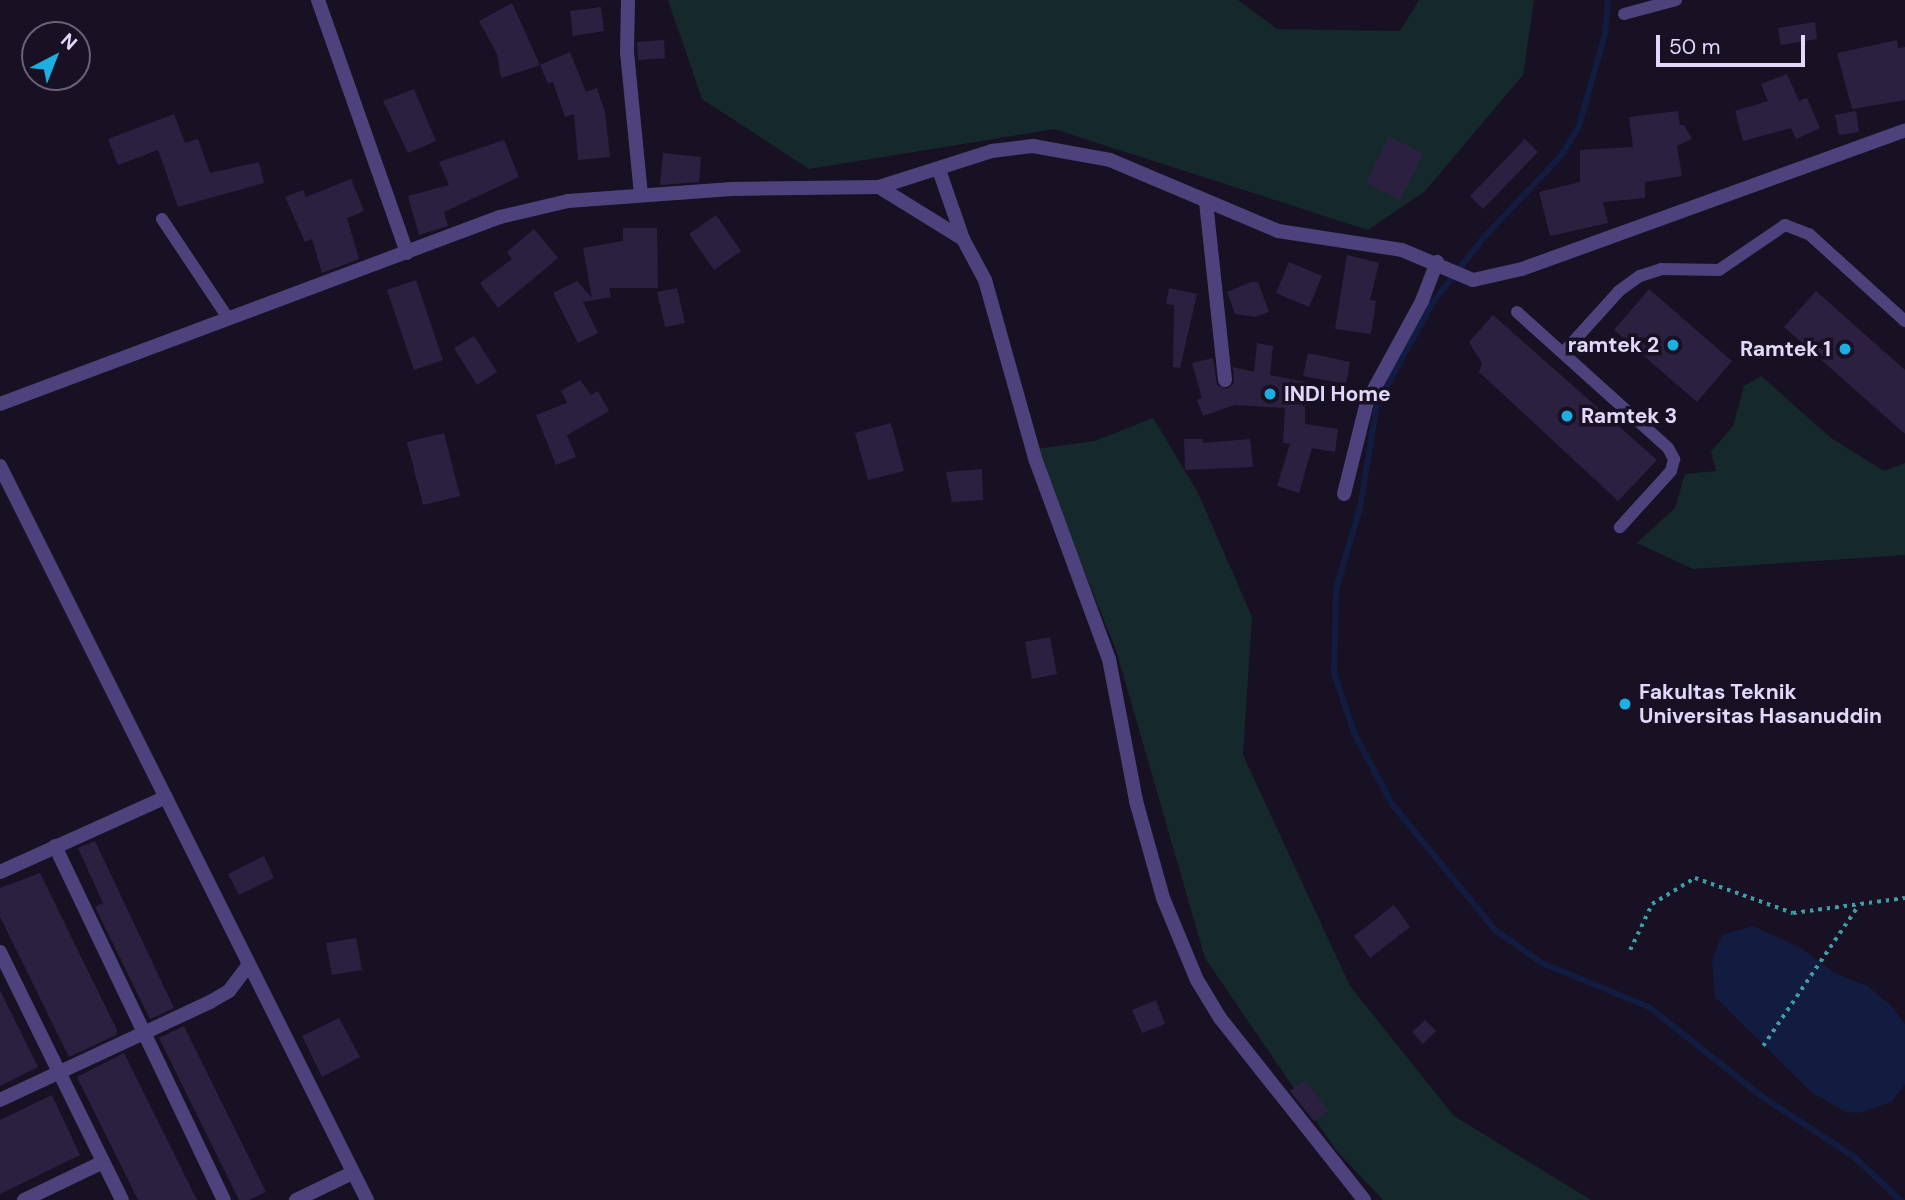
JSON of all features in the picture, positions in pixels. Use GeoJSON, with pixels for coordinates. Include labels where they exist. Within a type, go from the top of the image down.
{"type":"FeatureCollection","features":[{"type":"Feature","properties":{"kind":"street"},"geometry":{"type":"LineString","coordinates":[[318,0],[407,253]]}},
{"type":"Feature","properties":{"kind":"street"},"geometry":{"type":"LineString","coordinates":[[628,0],[628,52],[640,195]]}},
{"type":"Feature","properties":{"kind":"street"},"geometry":{"type":"LineString","coordinates":[[0,404],[519,211],[582,199],[879,187],[1014,146],[1054,148],[1110,160],[1206,202],[1292,234],[1402,250],[1442,265],[1462,279],[1522,269],[1905,130]]}},
{"type":"Feature","properties":{"kind":"street"},"geometry":{"type":"LineString","coordinates":[[939,170],[963,239],[985,280],[1036,461],[1109,659],[1144,839],[1197,980],[1285,1104],[1364,1200]]}},
{"type":"Feature","properties":{"kind":"street"},"geometry":{"type":"LineString","coordinates":[[879,187],[963,239]]}},
{"type":"Feature","properties":{"kind":"street"},"geometry":{"type":"LineString","coordinates":[[1206,202],[1224,380]]}},
{"type":"Feature","properties":{"kind":"street"},"geometry":{"type":"LineString","coordinates":[[1344,494],[1367,402],[1442,265]]}},
{"type":"Feature","properties":{"kind":"street"},"geometry":{"type":"LineString","coordinates":[[0,466],[166,797],[247,967],[367,1200]]}},
{"type":"Feature","properties":{"kind":"street"},"geometry":{"type":"LineString","coordinates":[[0,872],[166,797]]}},
{"type":"Feature","properties":{"kind":"street"},"geometry":{"type":"LineString","coordinates":[[55,846],[224,1200]]}},
{"type":"Feature","properties":{"kind":"street"},"geometry":{"type":"LineString","coordinates":[[0,952],[122,1200]]}},
{"type":"Feature","properties":{"kind":"street"},"geometry":{"type":"LineString","coordinates":[[0,1100],[143,1035],[229,991],[247,967]]}},
{"type":"Feature","properties":{"kind":"street"},"geometry":{"type":"LineString","coordinates":[[24,1200],[103,1162]]}},
{"type":"Feature","properties":{"kind":"street"},"geometry":{"type":"LineString","coordinates":[[296,1200],[352,1174]]}},
{"type":"Feature","properties":{"kind":"lane"},"geometry":{"type":"LineString","coordinates":[[1624,15],[1676,0]]}},
{"type":"Feature","properties":{"kind":"lane"},"geometry":{"type":"LineString","coordinates":[[162,219],[228,318]]}},
{"type":"Feature","properties":{"kind":"lane"},"geometry":{"type":"LineString","coordinates":[[1563,353],[1619,291],[1640,276],[1661,269],[1719,270],[1785,225],[1809,234],[1905,321]]}},
{"type":"Feature","properties":{"kind":"lane"},"geometry":{"type":"LineString","coordinates":[[1517,312],[1668,448],[1674,459],[1671,471],[1620,527]]}},
{"type":"Feature","properties":{"kind":"path"},"geometry":{"type":"LineString","coordinates":[[1630,950],[1652,904],[1695,878],[1793,913],[1905,898]]}},
{"type":"Feature","properties":{"kind":"path"},"geometry":{"type":"LineString","coordinates":[[1763,1046],[1858,904]]}},
{"type":"Feature","properties":{"kind":"green space"},"geometry":{"type":"Polygon","coordinates":[[[668,0],[1238,0],[1277,29],[1400,31],[1419,0],[1534,0],[1523,75],[1425,191],[1368,230],[1054,129],[809,169],[702,99],[668,0]]]}},
{"type":"Feature","properties":{"kind":"green space"},"geometry":{"type":"Polygon","coordinates":[[[1761,376],[1831,438],[1884,471],[1905,463],[1905,555],[1693,569],[1637,543],[1675,508],[1685,474],[1716,471],[1711,452],[1733,426],[1744,386],[1761,376]]]}},
{"type":"Feature","properties":{"kind":"green space"},"geometry":{"type":"Polygon","coordinates":[[[1153,418],[1198,493],[1252,617],[1243,755],[1350,986],[1454,1116],[1591,1200],[1383,1200],[1336,1150],[1205,958],[1116,650],[1035,449],[1095,441],[1153,418]]]}},
{"type":"Feature","properties":{"kind":"water"},"geometry":{"type":"Polygon","coordinates":[[[1753,926],[1799,947],[1836,974],[1868,986],[1892,1007],[1905,1024],[1905,1084],[1891,1102],[1858,1113],[1846,1112],[1812,1093],[1715,997],[1712,960],[1722,935],[1753,926]]]}},
{"type":"Feature","properties":{"kind":"building"},"geometry":{"type":"Polygon","coordinates":[[[512,3],[540,65],[501,78],[497,54],[479,21],[512,3]]]}},
{"type":"Feature","properties":{"kind":"building"},"geometry":{"type":"Polygon","coordinates":[[[601,7],[604,31],[573,36],[570,11],[601,7]]]}},
{"type":"Feature","properties":{"kind":"building"},"geometry":{"type":"Polygon","coordinates":[[[1815,22],[1817,39],[1781,45],[1778,28],[1815,22]]]}},
{"type":"Feature","properties":{"kind":"building"},"geometry":{"type":"Polygon","coordinates":[[[664,40],[665,58],[638,60],[637,42],[664,40]]]}},
{"type":"Feature","properties":{"kind":"building"},"geometry":{"type":"Polygon","coordinates":[[[1897,40],[1898,48],[1905,47],[1905,100],[1852,109],[1837,53],[1897,40]]]}},
{"type":"Feature","properties":{"kind":"building"},"geometry":{"type":"Polygon","coordinates":[[[570,52],[586,92],[597,88],[605,112],[610,157],[578,160],[574,114],[565,117],[553,82],[548,84],[540,65],[570,52]]]}},
{"type":"Feature","properties":{"kind":"building"},"geometry":{"type":"Polygon","coordinates":[[[1787,74],[1799,101],[1807,98],[1820,128],[1796,139],[1791,128],[1743,141],[1735,111],[1768,101],[1761,84],[1787,74]]]}},
{"type":"Feature","properties":{"kind":"building"},"geometry":{"type":"Polygon","coordinates":[[[414,89],[436,141],[408,153],[383,101],[414,89]]]}},
{"type":"Feature","properties":{"kind":"building"},"geometry":{"type":"Polygon","coordinates":[[[1678,111],[1680,125],[1684,125],[1692,139],[1677,146],[1682,176],[1645,182],[1645,198],[1603,202],[1608,223],[1550,236],[1539,192],[1580,182],[1580,150],[1633,147],[1629,117],[1678,111]]]}},
{"type":"Feature","properties":{"kind":"building"},"geometry":{"type":"Polygon","coordinates":[[[1856,111],[1859,132],[1839,135],[1835,115],[1856,111]]]}},
{"type":"Feature","properties":{"kind":"building"},"geometry":{"type":"Polygon","coordinates":[[[174,114],[185,143],[198,139],[210,173],[259,162],[264,183],[178,207],[158,150],[118,165],[108,139],[174,114]]]}},
{"type":"Feature","properties":{"kind":"building"},"geometry":{"type":"Polygon","coordinates":[[[1389,136],[1423,154],[1400,200],[1366,183],[1389,136]]]}},
{"type":"Feature","properties":{"kind":"building"},"geometry":{"type":"Polygon","coordinates":[[[1525,139],[1538,152],[1483,209],[1470,196],[1525,139]]]}},
{"type":"Feature","properties":{"kind":"building"},"geometry":{"type":"Polygon","coordinates":[[[504,140],[519,177],[444,212],[448,226],[419,235],[408,196],[449,185],[439,162],[504,140]]]}},
{"type":"Feature","properties":{"kind":"building"},"geometry":{"type":"Polygon","coordinates":[[[663,153],[701,157],[699,182],[660,185],[663,153]]]}},
{"type":"Feature","properties":{"kind":"building"},"geometry":{"type":"Polygon","coordinates":[[[351,179],[364,211],[347,218],[359,259],[322,273],[312,239],[305,242],[285,197],[303,190],[306,197],[351,179]]]}},
{"type":"Feature","properties":{"kind":"building"},"geometry":{"type":"Polygon","coordinates":[[[716,215],[741,251],[714,270],[689,234],[716,215]]]}},
{"type":"Feature","properties":{"kind":"building"},"geometry":{"type":"Polygon","coordinates":[[[623,228],[657,228],[658,288],[609,288],[611,297],[583,302],[598,333],[578,343],[553,293],[577,281],[592,298],[583,248],[623,241],[623,228]]]}},
{"type":"Feature","properties":{"kind":"building"},"geometry":{"type":"Polygon","coordinates":[[[534,229],[558,258],[498,308],[480,283],[512,259],[507,252],[534,229]]]}},
{"type":"Feature","properties":{"kind":"building"},"geometry":{"type":"Polygon","coordinates":[[[1347,255],[1379,263],[1370,300],[1376,301],[1371,334],[1335,329],[1347,255]]]}},
{"type":"Feature","properties":{"kind":"building"},"geometry":{"type":"Polygon","coordinates":[[[1289,262],[1322,276],[1309,307],[1276,293],[1289,262]]]}},
{"type":"Feature","properties":{"kind":"building"},"geometry":{"type":"Polygon","coordinates":[[[416,280],[443,360],[414,370],[387,290],[416,280]]]}},
{"type":"Feature","properties":{"kind":"building"},"geometry":{"type":"Polygon","coordinates":[[[1251,282],[1258,282],[1269,312],[1255,317],[1235,314],[1227,292],[1251,282]]]}},
{"type":"Feature","properties":{"kind":"building"},"geometry":{"type":"Polygon","coordinates":[[[677,288],[685,323],[665,327],[657,292],[677,288]]]}},
{"type":"Feature","properties":{"kind":"building"},"geometry":{"type":"Polygon","coordinates":[[[1169,288],[1197,294],[1180,368],[1173,367],[1174,305],[1166,304],[1169,288]]]}},
{"type":"Feature","properties":{"kind":"building","name":"ramtek 2"},"geometry":{"type":"Polygon","coordinates":[[[1649,289],[1732,361],[1697,402],[1614,330],[1649,289]]]}},
{"type":"Feature","properties":{"kind":"building","name":"Ramtek 1"},"geometry":{"type":"Polygon","coordinates":[[[1816,291],[1905,370],[1905,434],[1784,327],[1816,291]]]}},
{"type":"Feature","properties":{"kind":"building","name":"Ramtek 3"},"geometry":{"type":"Polygon","coordinates":[[[1493,315],[1657,460],[1618,501],[1479,372],[1482,363],[1469,342],[1493,315]]]}},
{"type":"Feature","properties":{"kind":"building"},"geometry":{"type":"Polygon","coordinates":[[[474,336],[497,372],[477,385],[454,348],[474,336]]]}},
{"type":"Feature","properties":{"kind":"building"},"geometry":{"type":"Polygon","coordinates":[[[1257,343],[1273,346],[1270,375],[1305,382],[1305,424],[1338,429],[1335,452],[1312,448],[1299,493],[1277,486],[1290,444],[1283,443],[1285,408],[1235,405],[1203,416],[1197,400],[1202,398],[1192,363],[1213,358],[1217,385],[1227,389],[1234,383],[1233,367],[1254,372],[1257,343]]]}},
{"type":"Feature","properties":{"kind":"building"},"geometry":{"type":"Polygon","coordinates":[[[1308,353],[1350,362],[1346,384],[1303,376],[1308,353]]]}},
{"type":"Feature","properties":{"kind":"building"},"geometry":{"type":"Polygon","coordinates":[[[580,380],[591,395],[598,391],[609,411],[567,435],[576,457],[556,465],[536,415],[567,403],[561,391],[580,380]]]}},
{"type":"Feature","properties":{"kind":"building"},"geometry":{"type":"Polygon","coordinates":[[[891,423],[904,471],[868,480],[855,433],[891,423]]]}},
{"type":"Feature","properties":{"kind":"building"},"geometry":{"type":"Polygon","coordinates":[[[444,433],[460,496],[423,505],[407,442],[444,433]]]}},
{"type":"Feature","properties":{"kind":"building"},"geometry":{"type":"Polygon","coordinates":[[[1184,439],[1203,439],[1203,443],[1250,439],[1253,467],[1185,470],[1184,439]]]}},
{"type":"Feature","properties":{"kind":"building"},"geometry":{"type":"Polygon","coordinates":[[[982,469],[983,500],[952,502],[946,472],[982,469]]]}},
{"type":"Feature","properties":{"kind":"building"},"geometry":{"type":"Polygon","coordinates":[[[1050,637],[1057,674],[1032,679],[1025,642],[1050,637]]]}},
{"type":"Feature","properties":{"kind":"building"},"geometry":{"type":"Polygon","coordinates":[[[95,841],[174,1008],[150,1019],[95,907],[103,903],[78,848],[95,841]]]}},
{"type":"Feature","properties":{"kind":"building"},"geometry":{"type":"Polygon","coordinates":[[[264,856],[274,878],[239,895],[228,874],[264,856]]]}},
{"type":"Feature","properties":{"kind":"building"},"geometry":{"type":"Polygon","coordinates":[[[40,873],[117,1030],[116,1035],[69,1057],[0,917],[0,888],[40,873]]]}},
{"type":"Feature","properties":{"kind":"building"},"geometry":{"type":"Polygon","coordinates":[[[1394,905],[1410,927],[1370,958],[1354,936],[1394,905]]]}},
{"type":"Feature","properties":{"kind":"building"},"geometry":{"type":"Polygon","coordinates":[[[356,938],[362,970],[332,975],[326,943],[356,938]]]}},
{"type":"Feature","properties":{"kind":"building"},"geometry":{"type":"Polygon","coordinates":[[[0,990],[38,1067],[0,1086],[0,990]]]}},
{"type":"Feature","properties":{"kind":"building"},"geometry":{"type":"Polygon","coordinates":[[[1156,1000],[1165,1024],[1142,1033],[1132,1010],[1156,1000]]]}},
{"type":"Feature","properties":{"kind":"building"},"geometry":{"type":"Polygon","coordinates":[[[339,1018],[360,1057],[322,1077],[302,1036],[339,1018]]]}},
{"type":"Feature","properties":{"kind":"building"},"geometry":{"type":"Polygon","coordinates":[[[1425,1020],[1436,1031],[1423,1044],[1412,1032],[1425,1020]]]}},
{"type":"Feature","properties":{"kind":"building"},"geometry":{"type":"Polygon","coordinates":[[[184,1026],[266,1192],[249,1200],[239,1200],[159,1038],[184,1026]]]}},
{"type":"Feature","properties":{"kind":"building"},"geometry":{"type":"Polygon","coordinates":[[[124,1053],[197,1200],[138,1200],[77,1077],[124,1053]]]}},
{"type":"Feature","properties":{"kind":"building"},"geometry":{"type":"Polygon","coordinates":[[[1306,1080],[1328,1111],[1314,1121],[1290,1091],[1306,1080]]]}},
{"type":"Feature","properties":{"kind":"building"},"geometry":{"type":"Polygon","coordinates":[[[52,1095],[80,1155],[0,1194],[0,1120],[52,1095]]]}},
{"type":"Feature","properties":{"kind":"waterway"},"geometry":{"type":"LineString","coordinates":[[1608,0],[1605,34],[1579,126],[1561,156],[1485,236],[1433,302],[1377,404],[1360,508],[1336,589],[1334,673],[1355,735],[1392,804],[1495,930],[1542,963],[1649,1007],[1764,1098],[1853,1156],[1900,1200]]}},
{"type":"Feature","properties":{"kind":"place","name":"ramtek 2"},"geometry":{"type":"Point","coordinates":[1673,345]}},
{"type":"Feature","properties":{"kind":"place","name":"Ramtek 1"},"geometry":{"type":"Point","coordinates":[1845,349]}},
{"type":"Feature","properties":{"kind":"place","name":"INDI Home"},"geometry":{"type":"Point","coordinates":[1270,394]}},
{"type":"Feature","properties":{"kind":"place","name":"Ramtek 3"},"geometry":{"type":"Point","coordinates":[1567,416]}},
{"type":"Feature","properties":{"kind":"place","name":"Fakultas Teknik Universitas Hasanuddin"},"geometry":{"type":"Point","coordinates":[1625,704]}}]}
